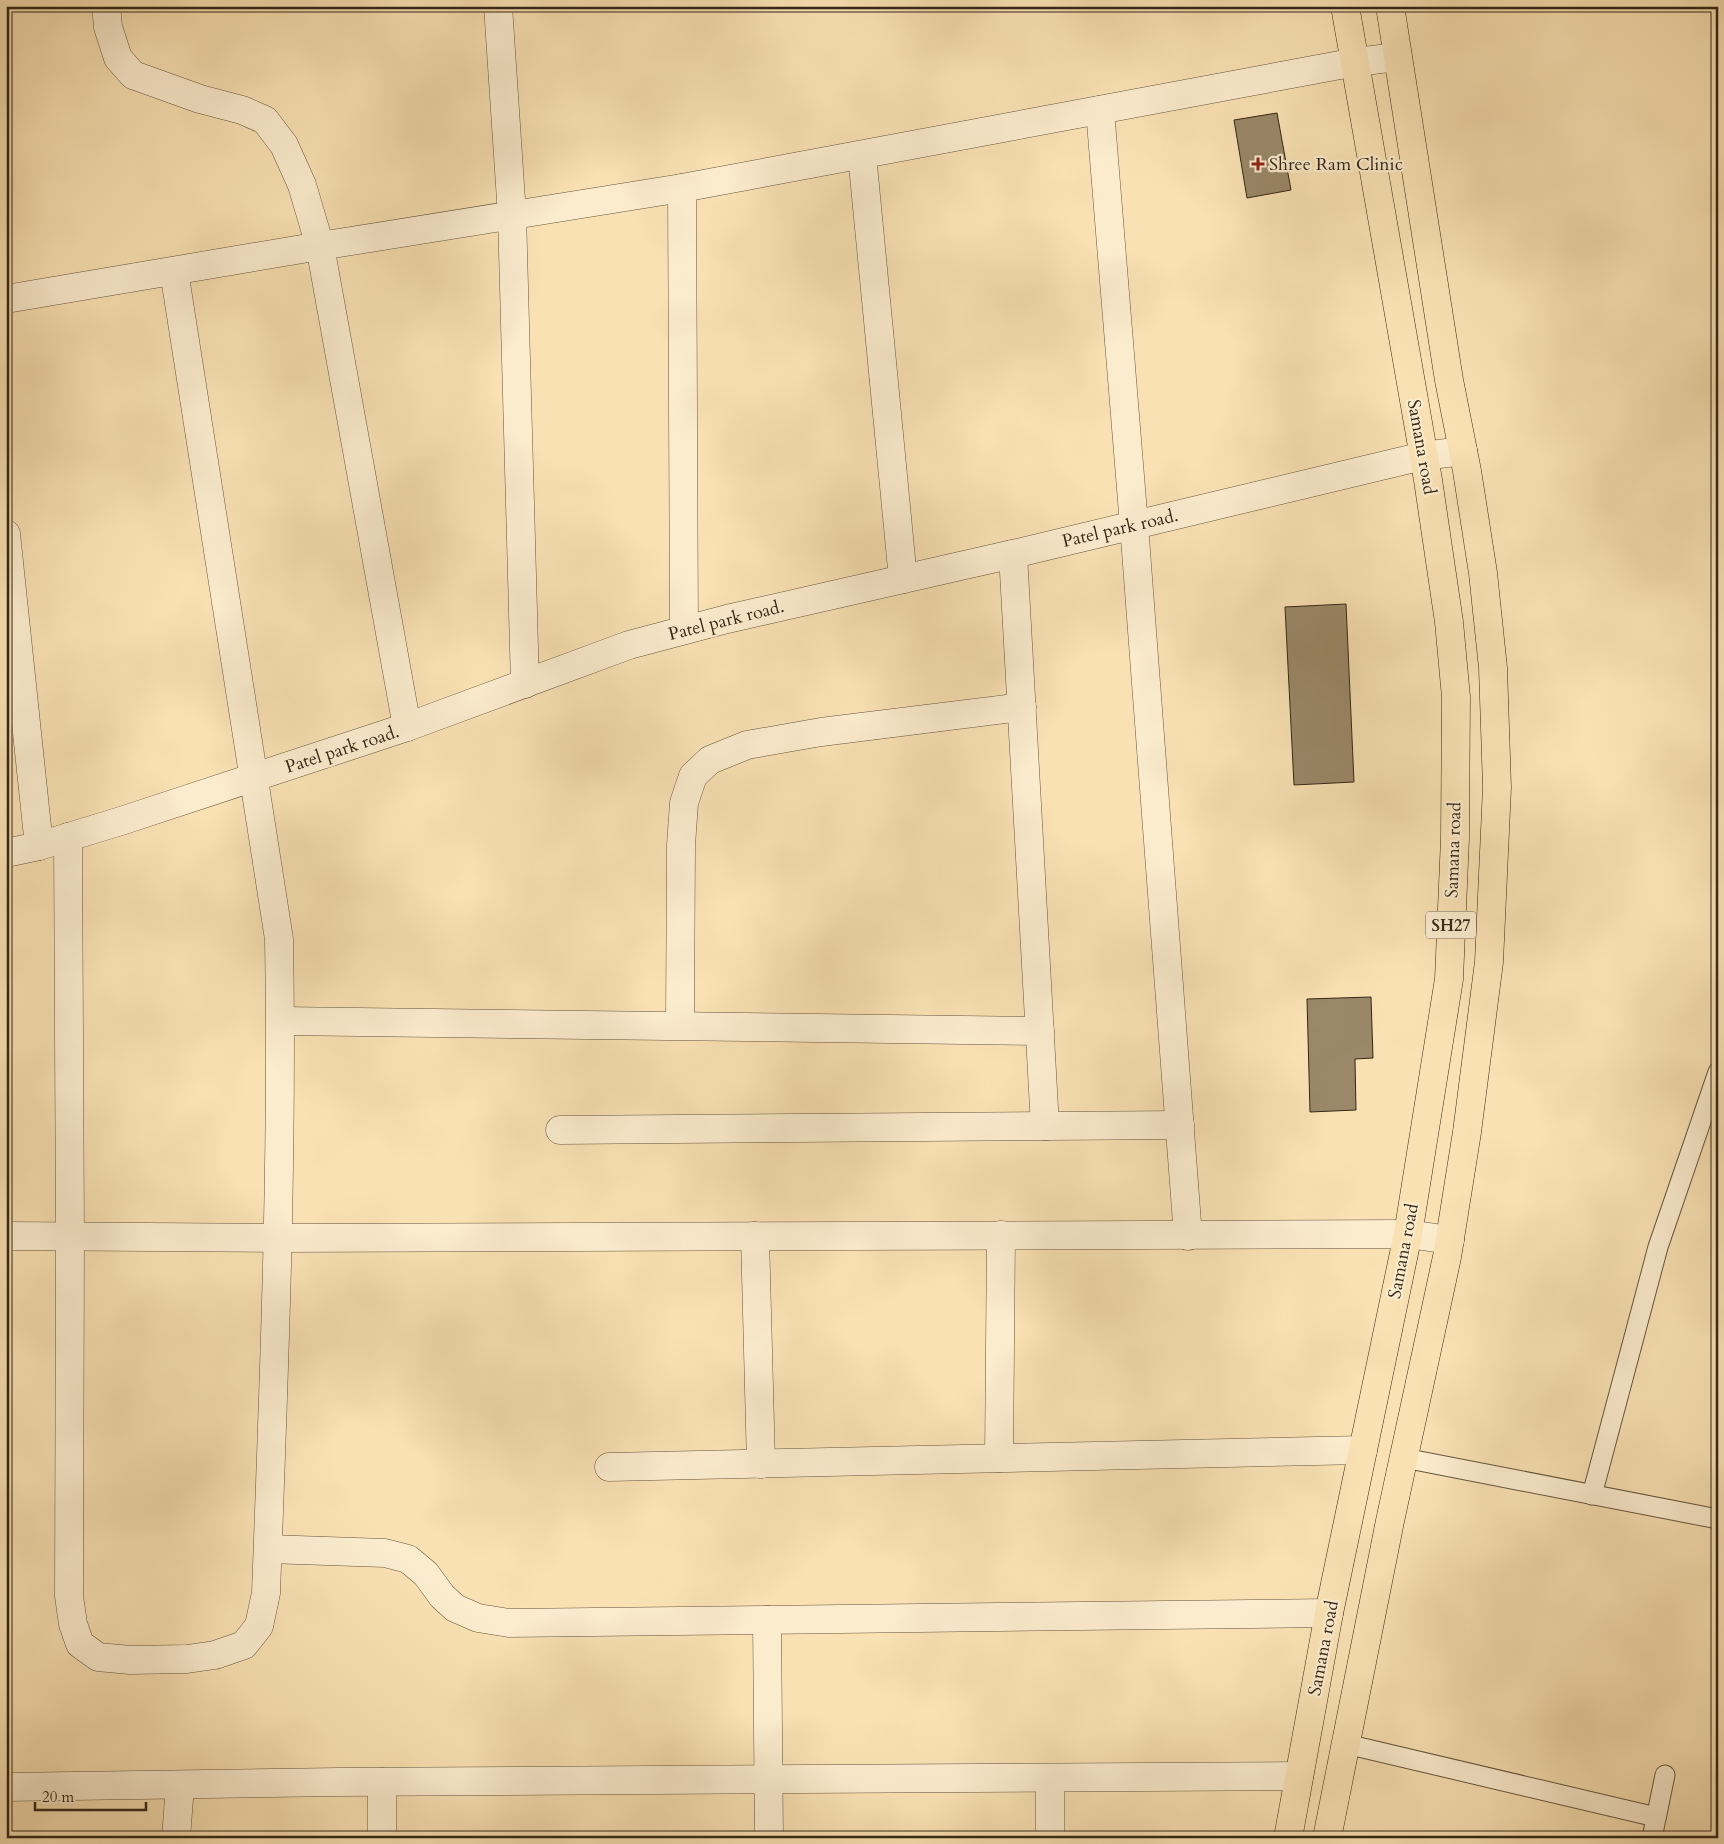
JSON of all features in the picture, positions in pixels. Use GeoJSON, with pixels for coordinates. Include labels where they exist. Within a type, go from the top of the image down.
{"type":"FeatureCollection","features":[{"type":"Feature","properties":{"kind":"main road","name":"Samana road"},"geometry":{"type":"LineString","coordinates":[[1288,1838],[1329,1613],[1408,1234],[1448,979],[1455,838],[1456,697],[1449,622],[1423,456],[1345,6]]}},
{"type":"Feature","properties":{"kind":"main road","name":"SH27"},"geometry":{"type":"LineString","coordinates":[[1327,1838],[1450,1240],[1468,1132],[1489,962],[1497,787],[1493,668],[1482,574],[1463,450],[1449,380],[1390,6]]}},
{"type":"Feature","properties":{"kind":"street"},"geometry":{"type":"LineString","coordinates":[[106,6],[108,28],[118,58],[133,74],[200,99],[242,110],[265,120],[284,145],[302,185],[320,246],[407,727]]}},
{"type":"Feature","properties":{"kind":"street"},"geometry":{"type":"LineString","coordinates":[[498,6],[512,215],[525,684]]}},
{"type":"Feature","properties":{"kind":"street"},"geometry":{"type":"LineString","coordinates":[[6,298],[682,188],[1356,62],[1397,57]]}},
{"type":"Feature","properties":{"kind":"street"},"geometry":{"type":"LineString","coordinates":[[1100,110],[1134,525],[1188,1236]]}},
{"type":"Feature","properties":{"kind":"street"},"geometry":{"type":"LineString","coordinates":[[862,155],[902,579]]}},
{"type":"Feature","properties":{"kind":"street"},"geometry":{"type":"LineString","coordinates":[[682,188],[684,630]]}},
{"type":"Feature","properties":{"kind":"street"},"geometry":{"type":"LineString","coordinates":[[68,837],[69,1596],[73,1624],[80,1644],[98,1656],[130,1660],[196,1658],[215,1655],[244,1645],[259,1626],[266,1593],[277,1238],[281,1021],[280,939],[174,271]]}},
{"type":"Feature","properties":{"kind":"street","name":"Patel park road."},"geometry":{"type":"LineString","coordinates":[[6,853],[40,846],[121,822],[407,727],[629,646],[684,630],[1423,456],[1463,450]]}},
{"type":"Feature","properties":{"kind":"street"},"geometry":{"type":"LineString","coordinates":[[6,534],[40,846]]}},
{"type":"Feature","properties":{"kind":"street"},"geometry":{"type":"LineString","coordinates":[[1013,554],[1045,1126]]}},
{"type":"Feature","properties":{"kind":"street"},"geometry":{"type":"LineString","coordinates":[[680,1025],[684,803],[693,776],[699,770],[710,760],[747,745],[821,732],[1022,707]]}},
{"type":"Feature","properties":{"kind":"street"},"geometry":{"type":"LineString","coordinates":[[281,1021],[1040,1031]]}},
{"type":"Feature","properties":{"kind":"street"},"geometry":{"type":"LineString","coordinates":[[560,1130],[1180,1125]]}},
{"type":"Feature","properties":{"kind":"street"},"geometry":{"type":"LineString","coordinates":[[6,1236],[277,1238],[1408,1234],[1450,1240]]}},
{"type":"Feature","properties":{"kind":"street"},"geometry":{"type":"LineString","coordinates":[[999,1458],[1002,1235]]}},
{"type":"Feature","properties":{"kind":"street"},"geometry":{"type":"LineString","coordinates":[[755,1236],[761,1464]]}},
{"type":"Feature","properties":{"kind":"street"},"geometry":{"type":"LineString","coordinates":[[608,1467],[1362,1450]]}},
{"type":"Feature","properties":{"kind":"street"},"geometry":{"type":"LineString","coordinates":[[268,1549],[385,1553],[408,1559],[426,1574],[442,1596],[454,1608],[478,1618],[509,1622],[1329,1613]]}},
{"type":"Feature","properties":{"kind":"street"},"geometry":{"type":"LineString","coordinates":[[768,1620],[769,1838]]}},
{"type":"Feature","properties":{"kind":"street"},"geometry":{"type":"LineString","coordinates":[[6,1787],[382,1782],[1299,1776]]}},
{"type":"Feature","properties":{"kind":"street"},"geometry":{"type":"LineString","coordinates":[[1050,1778],[1050,1838]]}},
{"type":"Feature","properties":{"kind":"street"},"geometry":{"type":"LineString","coordinates":[[382,1782],[382,1838]]}},
{"type":"Feature","properties":{"kind":"street"},"geometry":{"type":"LineString","coordinates":[[176,1838],[180,1785]]}},
{"type":"Feature","properties":{"kind":"lane"},"geometry":{"type":"LineString","coordinates":[[1592,1494],[1658,1247],[1718,1072]]}},
{"type":"Feature","properties":{"kind":"lane"},"geometry":{"type":"LineString","coordinates":[[1404,1458],[1718,1519]]}},
{"type":"Feature","properties":{"kind":"lane"},"geometry":{"type":"LineString","coordinates":[[1346,1744],[1656,1817]]}},
{"type":"Feature","properties":{"kind":"lane"},"geometry":{"type":"LineString","coordinates":[[1652,1838],[1665,1775]]}},
{"type":"Feature","properties":{"kind":"building"},"geometry":{"type":"Polygon","coordinates":[[[1277,113],[1291,190],[1247,198],[1234,120],[1277,113]]]}},
{"type":"Feature","properties":{"kind":"building"},"geometry":{"type":"Polygon","coordinates":[[[1346,604],[1354,782],[1294,785],[1285,607],[1346,604]]]}},
{"type":"Feature","properties":{"kind":"building"},"geometry":{"type":"Polygon","coordinates":[[[1371,997],[1373,1058],[1355,1059],[1356,1110],[1310,1112],[1307,999],[1371,997]]]}},
{"type":"Feature","properties":{"kind":"place","name":"Shree Ram Clinic"},"geometry":{"type":"Point","coordinates":[1258,164]}}]}
